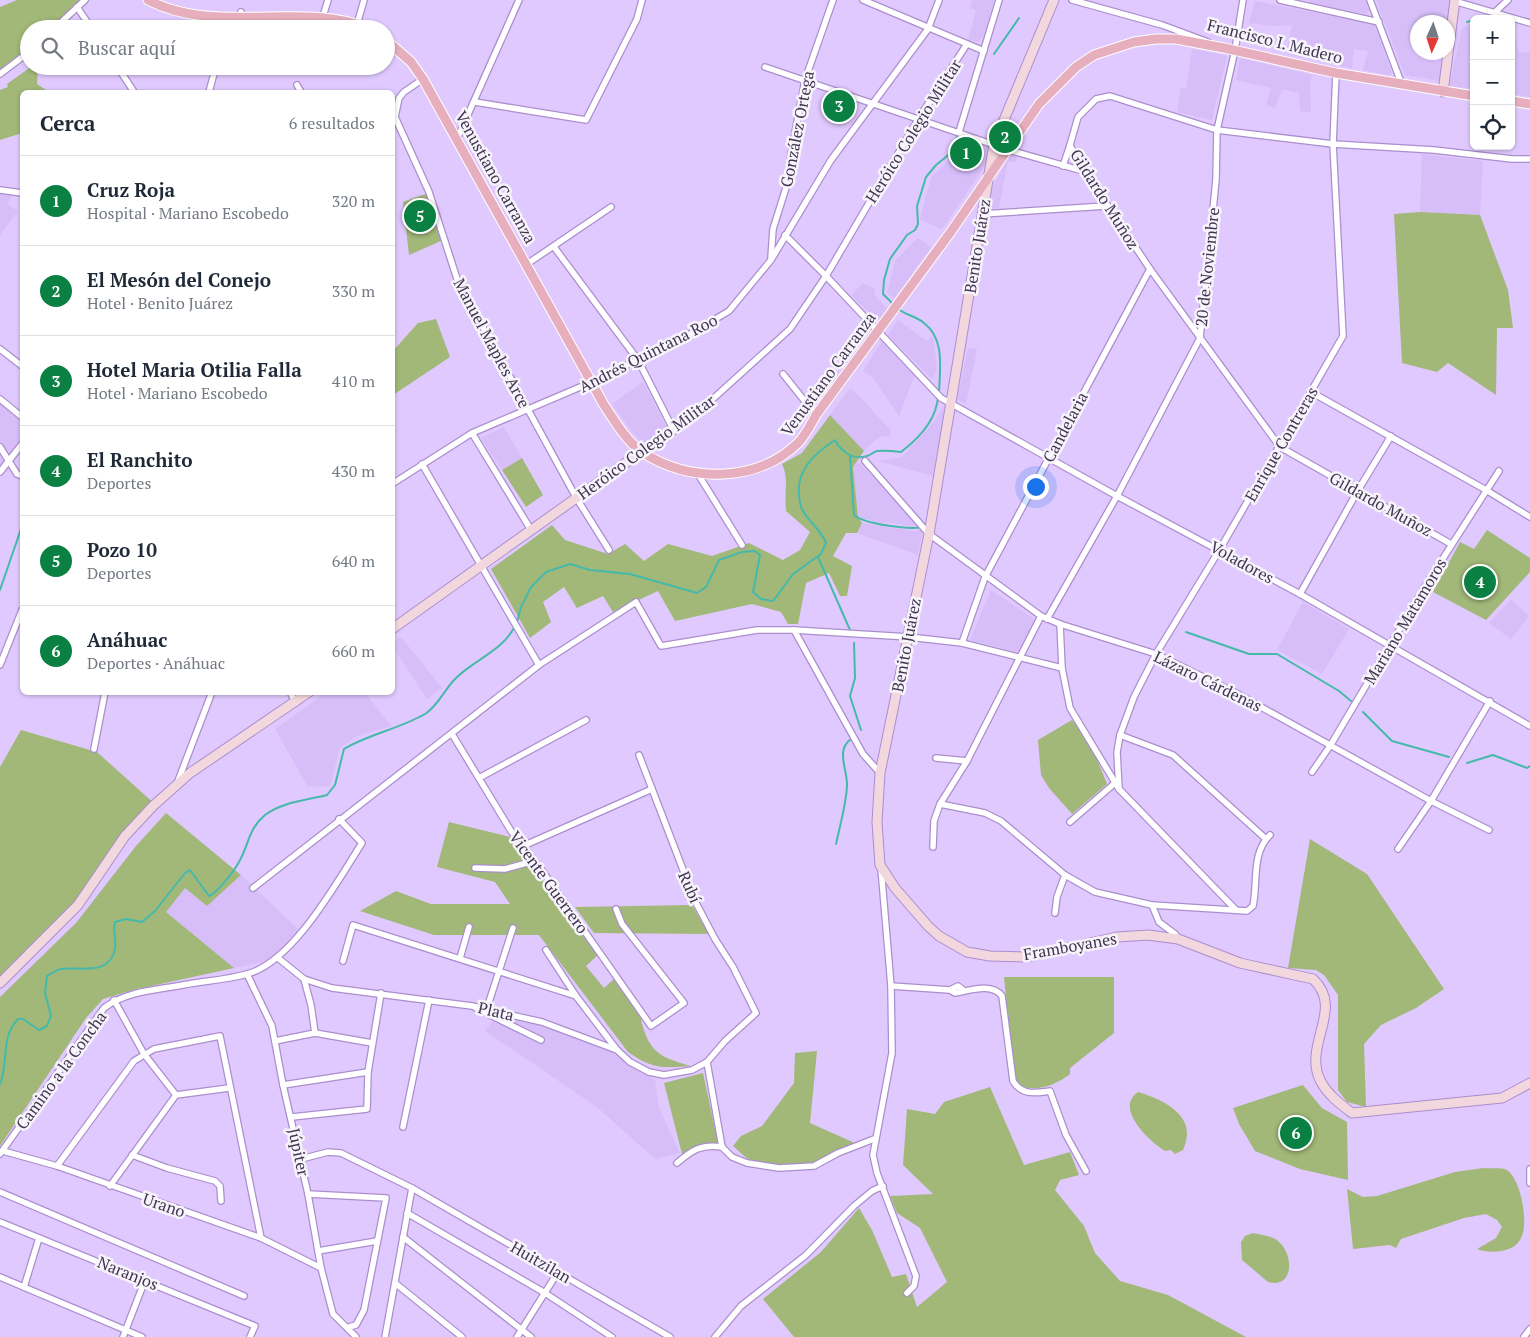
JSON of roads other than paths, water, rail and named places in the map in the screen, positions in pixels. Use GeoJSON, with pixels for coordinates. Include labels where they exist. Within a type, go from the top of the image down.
{"type":"FeatureCollection","features":[{"type":"Feature","properties":{"kind":"main road"},"geometry":{"type":"LineString","coordinates":[[148,0],[157,5],[187,11],[241,12],[290,10],[324,13],[354,20]]}},
{"type":"Feature","properties":{"kind":"main road","name":"Venustiano Carranza"},"geometry":{"type":"LineString","coordinates":[[395,48],[411,62],[423,79],[592,382],[620,428],[642,452],[668,467],[698,474],[718,475],[766,464],[784,455],[799,442],[816,415],[903,298],[1039,104],[1076,67],[1094,55],[1111,48],[1156,39],[1176,40],[1224,48]]}},
{"type":"Feature","properties":{"kind":"main road","name":"Francisco I. Madero"},"geometry":{"type":"LineString","coordinates":[[1224,48],[1336,73],[1470,95]]}},
{"type":"Feature","properties":{"kind":"main road"},"geometry":{"type":"LineString","coordinates":[[1515,102],[1530,104]]}},
{"type":"Feature","properties":{"kind":"street"},"geometry":{"type":"LineString","coordinates":[[63,20],[85,0]]}},
{"type":"Feature","properties":{"kind":"street"},"geometry":{"type":"LineString","coordinates":[[324,13],[328,0]]}},
{"type":"Feature","properties":{"kind":"street"},"geometry":{"type":"LineString","coordinates":[[358,20],[364,0]]}},
{"type":"Feature","properties":{"kind":"street"},"geometry":{"type":"LineString","coordinates":[[457,139],[519,0]]}},
{"type":"Feature","properties":{"kind":"street"},"geometry":{"type":"LineString","coordinates":[[475,102],[586,120],[637,19],[642,0]]}},
{"type":"Feature","properties":{"kind":"street","name":"González Ortega"},"geometry":{"type":"LineString","coordinates":[[771,260],[773,229],[790,175],[791,154],[805,80],[833,0]]}},
{"type":"Feature","properties":{"kind":"street"},"geometry":{"type":"LineString","coordinates":[[863,0],[984,51]]}},
{"type":"Feature","properties":{"kind":"street","name":"Andrés Quintana Roo"},"geometry":{"type":"LineString","coordinates":[[395,482],[472,433],[528,411],[592,382],[638,360],[729,311],[771,260],[831,160],[928,29],[939,0]]}},
{"type":"Feature","properties":{"kind":"street"},"geometry":{"type":"LineString","coordinates":[[959,132],[999,0]]}},
{"type":"Feature","properties":{"kind":"street","name":"Benito Juárez"},"geometry":{"type":"LineString","coordinates":[[907,1293],[914,1286],[916,1276],[872,1154],[892,1053],[891,986],[877,822],[880,773],[929,534],[994,144],[1054,0]]}},
{"type":"Feature","properties":{"kind":"street","name":"Francisco I. Madero"},"geometry":{"type":"LineString","coordinates":[[1072,0],[1162,25],[1224,48]]}},
{"type":"Feature","properties":{"kind":"street","name":"20 de Noviembre"},"geometry":{"type":"LineString","coordinates":[[933,847],[934,821],[940,804],[967,762],[1020,659],[1117,496],[1200,338],[1216,180],[1217,130],[1235,50],[1243,0]]}},
{"type":"Feature","properties":{"kind":"street"},"geometry":{"type":"LineString","coordinates":[[1280,0],[1379,22]]}},
{"type":"Feature","properties":{"kind":"street"},"geometry":{"type":"LineString","coordinates":[[1370,0],[1402,85]]}},
{"type":"Feature","properties":{"kind":"street"},"geometry":{"type":"LineString","coordinates":[[1495,12],[1508,0]]}},
{"type":"Feature","properties":{"kind":"street"},"geometry":{"type":"LineString","coordinates":[[1443,92],[1454,1],[1530,23]]}},
{"type":"Feature","properties":{"kind":"street"},"geometry":{"type":"LineString","coordinates":[[77,7],[86,20]]}},
{"type":"Feature","properties":{"kind":"street"},"geometry":{"type":"LineString","coordinates":[[236,20],[241,12]]}},
{"type":"Feature","properties":{"kind":"street","name":"Heróico Colegio Militar"},"geometry":{"type":"LineString","coordinates":[[395,627],[674,431],[758,360],[790,330],[826,276],[919,118],[967,44]]}},
{"type":"Feature","properties":{"kind":"street"},"geometry":{"type":"LineString","coordinates":[[0,74],[20,59]]}},
{"type":"Feature","properties":{"kind":"street"},"geometry":{"type":"LineString","coordinates":[[765,66],[874,102],[1008,150],[1084,171]]}},
{"type":"Feature","properties":{"kind":"street","name":"Enrique Contreras"},"geometry":{"type":"LineString","coordinates":[[1120,789],[1117,752],[1120,735],[1130,706],[1156,654],[1280,447],[1343,336],[1333,144],[1336,73]]}},
{"type":"Feature","properties":{"kind":"street"},"geometry":{"type":"LineString","coordinates":[[123,75],[133,90]]}},
{"type":"Feature","properties":{"kind":"street"},"geometry":{"type":"LineString","coordinates":[[210,90],[214,75]]}},
{"type":"Feature","properties":{"kind":"street","name":"Manuel Maples Arce"},"geometry":{"type":"LineString","coordinates":[[423,79],[404,92],[399,98],[396,118],[429,192],[458,282],[577,499],[609,550]]}},
{"type":"Feature","properties":{"kind":"street"},"geometry":{"type":"LineString","coordinates":[[297,85],[300,90]]}},
{"type":"Feature","properties":{"kind":"street","name":"Gildardo Muñoz"},"geometry":{"type":"LineString","coordinates":[[1451,544],[1280,447],[1106,206],[1070,145],[1078,118],[1092,102],[1102,96],[1110,96],[1217,130],[1333,144],[1434,150],[1512,160],[1530,159]]}},
{"type":"Feature","properties":{"kind":"street"},"geometry":{"type":"LineString","coordinates":[[1063,166],[1070,145]]}},
{"type":"Feature","properties":{"kind":"street"},"geometry":{"type":"LineString","coordinates":[[0,190],[20,193]]}},
{"type":"Feature","properties":{"kind":"street"},"geometry":{"type":"LineString","coordinates":[[966,208],[972,208],[982,214],[1106,206]]}},
{"type":"Feature","properties":{"kind":"street"},"geometry":{"type":"LineString","coordinates":[[527,264],[611,207]]}},
{"type":"Feature","properties":{"kind":"street","name":"Voladores"},"geometry":{"type":"LineString","coordinates":[[785,235],[941,398],[1117,496],[1220,549],[1391,644],[1530,726]]}},
{"type":"Feature","properties":{"kind":"street"},"geometry":{"type":"LineString","coordinates":[[554,247],[638,360],[674,431]]}},
{"type":"Feature","properties":{"kind":"street","name":"Candelaria"},"geometry":{"type":"LineString","coordinates":[[962,643],[985,577],[1150,269]]}},
{"type":"Feature","properties":{"kind":"street"},"geometry":{"type":"LineString","coordinates":[[0,349],[20,364]]}},
{"type":"Feature","properties":{"kind":"street"},"geometry":{"type":"LineString","coordinates":[[782,374],[816,415]]}},
{"type":"Feature","properties":{"kind":"street"},"geometry":{"type":"LineString","coordinates":[[1311,392],[1486,490],[1530,517]]}},
{"type":"Feature","properties":{"kind":"street"},"geometry":{"type":"LineString","coordinates":[[0,398],[20,415]]}},
{"type":"Feature","properties":{"kind":"street"},"geometry":{"type":"LineString","coordinates":[[472,433],[531,530]]}},
{"type":"Feature","properties":{"kind":"street"},"geometry":{"type":"LineString","coordinates":[[1300,594],[1357,492],[1391,436]]}},
{"type":"Feature","properties":{"kind":"street"},"geometry":{"type":"LineString","coordinates":[[0,446],[20,475]]}},
{"type":"Feature","properties":{"kind":"street"},"geometry":{"type":"LineString","coordinates":[[0,472],[10,462],[20,447]]}},
{"type":"Feature","properties":{"kind":"street","name":"Lázaro Cárdenas"},"geometry":{"type":"LineString","coordinates":[[865,461],[929,534],[985,577],[1044,618],[1156,654],[1234,692],[1431,801],[1489,830]]}},
{"type":"Feature","properties":{"kind":"street"},"geometry":{"type":"LineString","coordinates":[[422,464],[539,665]]}},
{"type":"Feature","properties":{"kind":"street","name":"Mariano Matamoros"},"geometry":{"type":"LineString","coordinates":[[1312,772],[1330,746],[1451,544],[1498,471]]}},
{"type":"Feature","properties":{"kind":"street"},"geometry":{"type":"LineString","coordinates":[[0,472],[20,475]]}},
{"type":"Feature","properties":{"kind":"street"},"geometry":{"type":"LineString","coordinates":[[698,474],[742,545]]}},
{"type":"Feature","properties":{"kind":"street"},"geometry":{"type":"LineString","coordinates":[[252,888],[539,665],[636,602],[661,646],[757,630],[794,630],[909,637],[962,643],[994,649],[1020,659],[1062,668]]}},
{"type":"Feature","properties":{"kind":"street"},"geometry":{"type":"LineString","coordinates":[[0,665],[20,615]]}},
{"type":"Feature","properties":{"kind":"street"},"geometry":{"type":"LineString","coordinates":[[1060,624],[1062,668],[1070,708],[1115,783],[1236,910]]}},
{"type":"Feature","properties":{"kind":"street"},"geometry":{"type":"LineString","coordinates":[[794,630],[863,754],[880,773]]}},
{"type":"Feature","properties":{"kind":"street"},"geometry":{"type":"LineString","coordinates":[[94,749],[104,695]]}},
{"type":"Feature","properties":{"kind":"street"},"geometry":{"type":"LineString","coordinates":[[176,785],[211,695]]}},
{"type":"Feature","properties":{"kind":"street"},"geometry":{"type":"LineString","coordinates":[[292,695],[296,703]]}},
{"type":"Feature","properties":{"kind":"street"},"geometry":{"type":"LineString","coordinates":[[0,983],[78,905],[125,836],[176,785],[305,695]]}},
{"type":"Feature","properties":{"kind":"street"},"geometry":{"type":"LineString","coordinates":[[1398,849],[1431,801],[1490,701]]}},
{"type":"Feature","properties":{"kind":"street"},"geometry":{"type":"LineString","coordinates":[[479,778],[586,720]]}},
{"type":"Feature","properties":{"kind":"street","name":"Vicente Guerrero"},"geometry":{"type":"LineString","coordinates":[[452,734],[522,846],[651,1026],[684,1003],[622,924],[616,909]]}},
{"type":"Feature","properties":{"kind":"street"},"geometry":{"type":"LineString","coordinates":[[940,804],[985,813],[1001,821],[1065,875],[1095,892],[1152,905],[1236,910],[1247,910],[1253,906],[1256,860],[1268,837],[1173,756],[1120,735]]}},
{"type":"Feature","properties":{"kind":"street","name":"Rubí"},"geometry":{"type":"LineString","coordinates":[[639,755],[695,901],[715,939],[733,967],[756,1013],[725,1041],[707,1062]]}},
{"type":"Feature","properties":{"kind":"street"},"geometry":{"type":"LineString","coordinates":[[936,758],[967,762]]}},
{"type":"Feature","properties":{"kind":"street"},"geometry":{"type":"LineString","coordinates":[[1070,822],[1115,783]]}},
{"type":"Feature","properties":{"kind":"street"},"geometry":{"type":"LineString","coordinates":[[522,846],[652,789]]}},
{"type":"Feature","properties":{"kind":"street","name":"Camino a la Concha"},"geometry":{"type":"LineString","coordinates":[[2,1152],[104,1008],[114,1000],[133,994],[247,974],[278,958],[294,942],[314,915],[362,843],[339,819]]}},
{"type":"Feature","properties":{"kind":"street"},"geometry":{"type":"LineString","coordinates":[[475,868],[505,869],[534,861]]}},
{"type":"Feature","properties":{"kind":"street","name":"Framboyanes"},"geometry":{"type":"LineString","coordinates":[[880,865],[895,888],[928,926],[939,936],[967,952],[990,956],[1027,957],[1120,937],[1148,935],[1178,939],[1240,963],[1304,976],[1318,983],[1327,1003],[1316,1048],[1315,1067],[1321,1082],[1330,1094],[1352,1113],[1502,1098],[1530,1083]]}},
{"type":"Feature","properties":{"kind":"street"},"geometry":{"type":"LineString","coordinates":[[1055,913],[1057,898],[1065,875]]}},
{"type":"Feature","properties":{"kind":"street"},"geometry":{"type":"LineString","coordinates":[[1152,905],[1158,922],[1175,934],[1178,939]]}},
{"type":"Feature","properties":{"kind":"street"},"geometry":{"type":"LineString","coordinates":[[343,960],[354,925],[576,996]]}},
{"type":"Feature","properties":{"kind":"street"},"geometry":{"type":"LineString","coordinates":[[460,958],[469,927]]}},
{"type":"Feature","properties":{"kind":"street"},"geometry":{"type":"LineString","coordinates":[[487,1008],[513,928]]}},
{"type":"Feature","properties":{"kind":"street"},"geometry":{"type":"LineString","coordinates":[[546,950],[576,996],[617,1050]]}},
{"type":"Feature","properties":{"kind":"street","name":"Plata"},"geometry":{"type":"LineString","coordinates":[[278,958],[304,979],[332,988],[487,1008],[542,1022],[617,1050],[630,1062],[649,1072],[664,1075],[692,1070],[707,1062]]}},
{"type":"Feature","properties":{"kind":"street","name":"Júpiter"},"geometry":{"type":"LineString","coordinates":[[247,974],[272,1026],[283,1085],[301,1159],[321,1268],[333,1314],[356,1337]]}},
{"type":"Feature","properties":{"kind":"street"},"geometry":{"type":"LineString","coordinates":[[304,979],[311,1005],[315,1033]]}},
{"type":"Feature","properties":{"kind":"street"},"geometry":{"type":"LineString","coordinates":[[891,986],[950,990],[955,993],[962,990],[989,989],[998,991],[1002,996],[1013,1081],[1018,1089],[1029,1093],[1050,1091],[1066,1135],[1086,1171]]}},
{"type":"Feature","properties":{"kind":"street"},"geometry":{"type":"LineString","coordinates":[[292,1117],[367,1109],[368,1072],[381,993]]}},
{"type":"Feature","properties":{"kind":"street"},"geometry":{"type":"LineString","coordinates":[[114,1000],[144,1054],[176,1095]]}},
{"type":"Feature","properties":{"kind":"street"},"geometry":{"type":"LineString","coordinates":[[403,1127],[429,1000]]}},
{"type":"Feature","properties":{"kind":"street"},"geometry":{"type":"LineString","coordinates":[[472,1006],[541,1040]]}},
{"type":"Feature","properties":{"kind":"street"},"geometry":{"type":"LineString","coordinates":[[275,1041],[315,1033],[372,1044]]}},
{"type":"Feature","properties":{"kind":"street"},"geometry":{"type":"LineString","coordinates":[[57,1166],[134,1061],[154,1049],[220,1036],[229,1088],[261,1238]]}},
{"type":"Feature","properties":{"kind":"street"},"geometry":{"type":"LineString","coordinates":[[707,1062],[722,1146],[732,1157],[747,1163],[780,1168],[814,1166],[874,1139]]}},
{"type":"Feature","properties":{"kind":"street"},"geometry":{"type":"LineString","coordinates":[[283,1085],[368,1072]]}},
{"type":"Feature","properties":{"kind":"street"},"geometry":{"type":"LineString","coordinates":[[110,1186],[176,1095],[229,1088]]}},
{"type":"Feature","properties":{"kind":"street"},"geometry":{"type":"LineString","coordinates":[[678,1163],[698,1147],[708,1145],[722,1146]]}},
{"type":"Feature","properties":{"kind":"street","name":"Urano"},"geometry":{"type":"LineString","coordinates":[[2,1152],[57,1166],[261,1238],[321,1268]]}},
{"type":"Feature","properties":{"kind":"street","name":"Huitzilan"},"geometry":{"type":"LineString","coordinates":[[301,1159],[328,1152],[341,1153],[412,1188],[670,1337]]}},
{"type":"Feature","properties":{"kind":"street"},"geometry":{"type":"LineString","coordinates":[[132,1155],[167,1168],[214,1181],[220,1186],[221,1201]]}},
{"type":"Feature","properties":{"kind":"street"},"geometry":{"type":"LineString","coordinates":[[1530,1170],[1530,1183]]}},
{"type":"Feature","properties":{"kind":"street"},"geometry":{"type":"LineString","coordinates":[[715,1337],[741,1306],[760,1289],[806,1255],[854,1206],[872,1191],[883,1186]]}},
{"type":"Feature","properties":{"kind":"street"},"geometry":{"type":"LineString","coordinates":[[385,1337],[412,1188]]}},
{"type":"Feature","properties":{"kind":"street"},"geometry":{"type":"LineString","coordinates":[[0,1192],[244,1296]]}},
{"type":"Feature","properties":{"kind":"street"},"geometry":{"type":"LineString","coordinates":[[308,1194],[386,1198],[364,1310],[356,1324],[349,1328]]}},
{"type":"Feature","properties":{"kind":"street"},"geometry":{"type":"LineString","coordinates":[[407,1213],[545,1293],[612,1337]]}},
{"type":"Feature","properties":{"kind":"street","name":"Naranjos"},"geometry":{"type":"LineString","coordinates":[[0,1222],[255,1326],[250,1337]]}},
{"type":"Feature","properties":{"kind":"street"},"geometry":{"type":"LineString","coordinates":[[403,1237],[531,1337]]}},
{"type":"Feature","properties":{"kind":"street"},"geometry":{"type":"LineString","coordinates":[[24,1287],[38,1238]]}},
{"type":"Feature","properties":{"kind":"street"},"geometry":{"type":"LineString","coordinates":[[318,1251],[377,1242]]}},
{"type":"Feature","properties":{"kind":"street"},"geometry":{"type":"LineString","coordinates":[[517,1337],[558,1272]]}},
{"type":"Feature","properties":{"kind":"street"},"geometry":{"type":"LineString","coordinates":[[0,1277],[142,1337]]}},
{"type":"Feature","properties":{"kind":"street"},"geometry":{"type":"LineString","coordinates":[[123,1337],[145,1280]]}},
{"type":"Feature","properties":{"kind":"street"},"geometry":{"type":"LineString","coordinates":[[395,1283],[462,1337]]}},
{"type":"Feature","properties":{"kind":"street"},"geometry":{"type":"LineString","coordinates":[[1524,1337],[1530,1329]]}},
{"type":"Feature","properties":{"kind":"waterway"},"geometry":{"type":"LineString","coordinates":[[994,54],[1019,18]]}},
{"type":"Feature","properties":{"kind":"waterway"},"geometry":{"type":"LineString","coordinates":[[894,305],[883,294],[884,280],[890,259],[907,235],[915,230],[918,224],[917,206],[926,177],[936,165],[952,152],[957,137]]}},
{"type":"Feature","properties":{"kind":"waterway"},"geometry":{"type":"LineString","coordinates":[[897,308],[924,323],[935,337],[940,354],[939,392]]}},
{"type":"Feature","properties":{"kind":"waterway"},"geometry":{"type":"LineString","coordinates":[[517,622],[521,607],[531,587],[546,572],[570,564],[590,570],[630,574],[697,593],[706,587],[719,560],[742,552],[755,551],[760,555],[753,592],[761,599],[773,601],[793,574],[821,554],[826,543],[800,504],[799,487],[808,463],[835,440],[844,451],[857,457],[867,456],[877,451],[901,452],[926,428],[934,413],[938,396]]}},
{"type":"Feature","properties":{"kind":"waterway"},"geometry":{"type":"LineString","coordinates":[[850,456],[854,515],[867,521],[887,526],[922,527]]}},
{"type":"Feature","properties":{"kind":"waterway"},"geometry":{"type":"LineString","coordinates":[[0,590],[20,532]]}},
{"type":"Feature","properties":{"kind":"waterway"},"geometry":{"type":"LineString","coordinates":[[818,557],[850,630]]}},
{"type":"Feature","properties":{"kind":"waterway"},"geometry":{"type":"LineString","coordinates":[[0,1084],[3,1076],[7,1042],[12,1026],[18,1019],[23,1019],[39,1030],[47,1026],[51,1016],[45,993],[47,976],[61,969],[91,968],[105,965],[110,960],[115,949],[115,922],[126,919],[142,922],[155,911],[185,873],[190,870],[209,896],[213,894],[237,866],[259,820],[287,804],[327,795],[335,785],[344,749],[425,714],[462,672],[503,643],[515,626]]}},
{"type":"Feature","properties":{"kind":"waterway"},"geometry":{"type":"LineString","coordinates":[[1186,632],[1249,654],[1277,654],[1339,691],[1351,701]]}},
{"type":"Feature","properties":{"kind":"waterway"},"geometry":{"type":"LineString","coordinates":[[854,643],[855,678],[850,696],[861,730]]}},
{"type":"Feature","properties":{"kind":"waterway"},"geometry":{"type":"LineString","coordinates":[[1363,712],[1392,741],[1449,757]]}},
{"type":"Feature","properties":{"kind":"waterway"},"geometry":{"type":"LineString","coordinates":[[836,844],[847,786],[843,755],[846,744],[851,739]]}},
{"type":"Feature","properties":{"kind":"waterway"},"geometry":{"type":"LineString","coordinates":[[1467,763],[1493,755],[1527,768],[1530,766]]}},
{"type":"Feature","properties":{"kind":"place","name":"Hotel Maria Otilia Falla"},"geometry":{"type":"Point","coordinates":[839,106]}},
{"type":"Feature","properties":{"kind":"place","name":"El Mesón del Conejo"},"geometry":{"type":"Point","coordinates":[1005,137]}},
{"type":"Feature","properties":{"kind":"place","name":"Cruz Roja"},"geometry":{"type":"Point","coordinates":[966,153]}},
{"type":"Feature","properties":{"kind":"place","name":"Pozo 10"},"geometry":{"type":"Point","coordinates":[420,216]}},
{"type":"Feature","properties":{"kind":"place","name":"El Ranchito"},"geometry":{"type":"Point","coordinates":[1480,582]}},
{"type":"Feature","properties":{"kind":"place","name":"Anáhuac"},"geometry":{"type":"Point","coordinates":[1296,1133]}}]}
